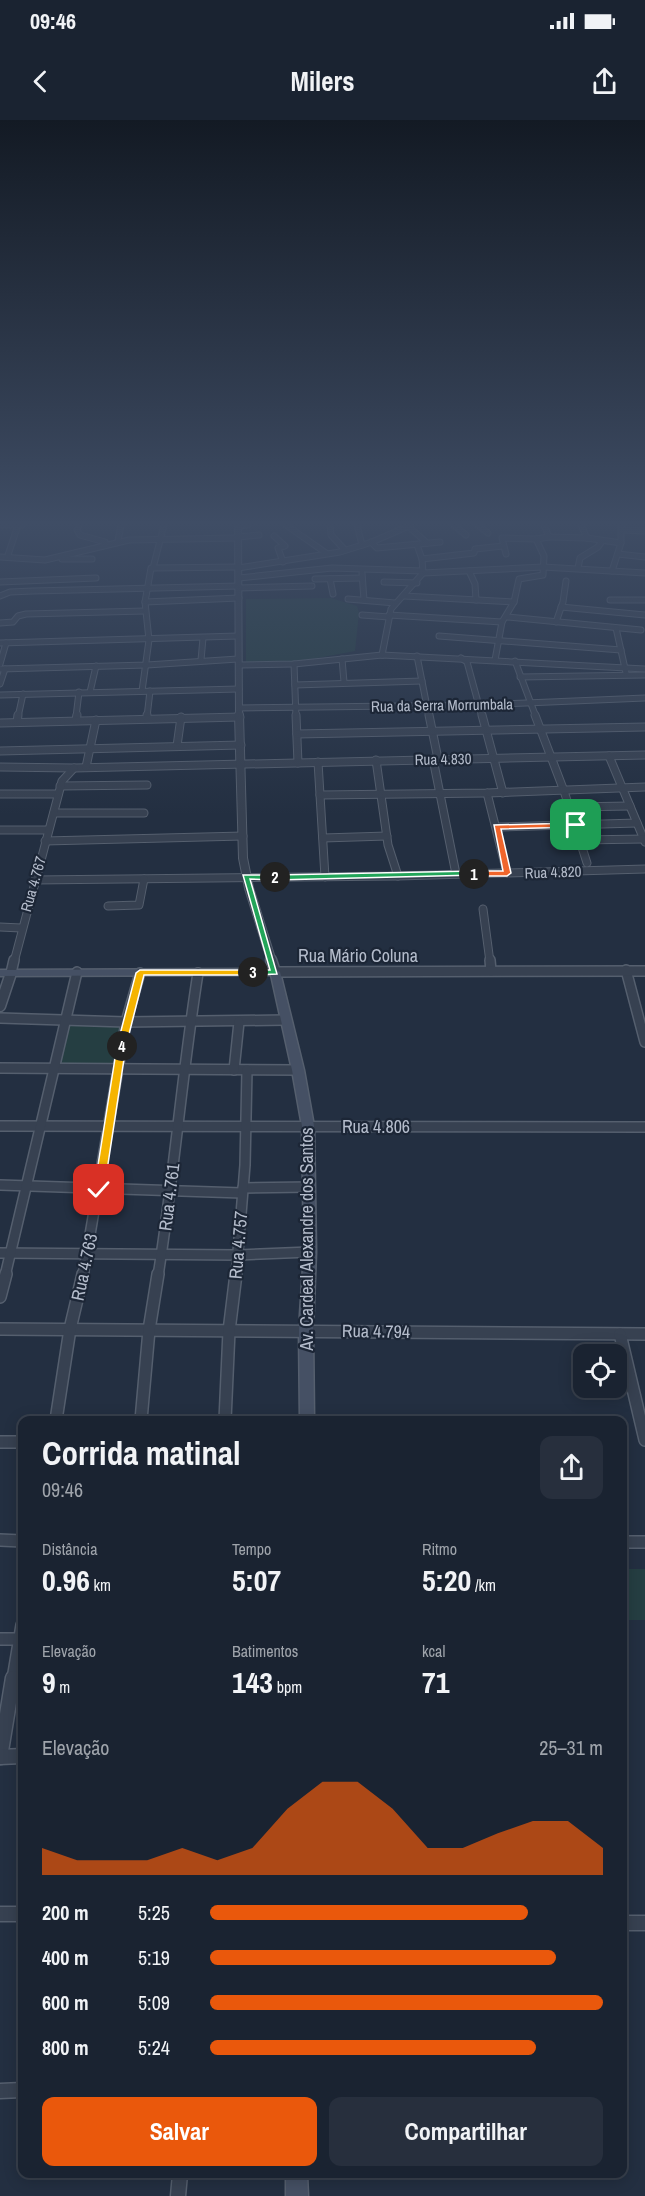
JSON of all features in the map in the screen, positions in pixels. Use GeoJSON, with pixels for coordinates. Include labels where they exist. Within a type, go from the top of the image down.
{"type":"FeatureCollection","features":[{"type":"Feature","properties":{"kind":"main road","name":"Rua Mário Coluna"},"geometry":{"type":"LineString","coordinates":[[6,973],[274,972]]}},
{"type":"Feature","properties":{"kind":"main road","name":"Av. Cardeal Alexandre dos Santos"},"geometry":{"type":"LineString","coordinates":[[274,972],[298,1070],[308,1126],[310,1252],[306,1330],[306,1416]]}},
{"type":"Feature","properties":{"kind":"main road"},"geometry":{"type":"LineString","coordinates":[[297,2178],[297,2196]]}},
{"type":"Feature","properties":{"kind":"street"},"geometry":{"type":"LineString","coordinates":[[147,622],[149,640],[147,718]]}},
{"type":"Feature","properties":{"kind":"street","name":"Av. Cardeal Alexandre dos Santos"},"geometry":{"type":"LineString","coordinates":[[238,622],[239,712],[246,877],[274,972]]}},
{"type":"Feature","properties":{"kind":"street"},"geometry":{"type":"LineString","coordinates":[[382,655],[388,622]]}},
{"type":"Feature","properties":{"kind":"street"},"geometry":{"type":"LineString","coordinates":[[495,660],[498,639],[504,622]]}},
{"type":"Feature","properties":{"kind":"street"},"geometry":{"type":"LineString","coordinates":[[553,622],[641,630]]}},
{"type":"Feature","properties":{"kind":"street"},"geometry":{"type":"LineString","coordinates":[[616,628],[626,675]]}},
{"type":"Feature","properties":{"kind":"street"},"geometry":{"type":"LineString","coordinates":[[0,684],[3,643],[238,636]]}},
{"type":"Feature","properties":{"kind":"street"},"geometry":{"type":"LineString","coordinates":[[439,636],[621,650]]}},
{"type":"Feature","properties":{"kind":"street"},"geometry":{"type":"LineString","coordinates":[[201,660],[203,638]]}},
{"type":"Feature","properties":{"kind":"street"},"geometry":{"type":"LineString","coordinates":[[2,667],[147,665],[201,660],[294,664],[382,655],[624,667],[645,671]]}},
{"type":"Feature","properties":{"kind":"street"},"geometry":{"type":"LineString","coordinates":[[417,656],[456,874]]}},
{"type":"Feature","properties":{"kind":"street"},"geometry":{"type":"LineString","coordinates":[[460,658],[467,662],[503,793]]}},
{"type":"Feature","properties":{"kind":"street"},"geometry":{"type":"LineString","coordinates":[[342,659],[344,682]]}},
{"type":"Feature","properties":{"kind":"street"},"geometry":{"type":"LineString","coordinates":[[467,662],[476,659]]}},
{"type":"Feature","properties":{"kind":"street"},"geometry":{"type":"LineString","coordinates":[[515,662],[570,807],[587,863],[596,870]]}},
{"type":"Feature","properties":{"kind":"street"},"geometry":{"type":"LineString","coordinates":[[294,664],[298,763]]}},
{"type":"Feature","properties":{"kind":"street"},"geometry":{"type":"LineString","coordinates":[[90,692],[96,666]]}},
{"type":"Feature","properties":{"kind":"street"},"geometry":{"type":"LineString","coordinates":[[520,677],[626,675],[645,671]]}},
{"type":"Feature","properties":{"kind":"street"},"geometry":{"type":"LineString","coordinates":[[295,684],[422,681]]}},
{"type":"Feature","properties":{"kind":"street"},"geometry":{"type":"LineString","coordinates":[[0,695],[239,689]]}},
{"type":"Feature","properties":{"kind":"street"},"geometry":{"type":"LineString","coordinates":[[76,720],[79,692]]}},
{"type":"Feature","properties":{"kind":"street"},"geometry":{"type":"LineString","coordinates":[[17,722],[23,693]]}},
{"type":"Feature","properties":{"kind":"street","name":"Rua da Serra Morrumbala"},"geometry":{"type":"LineString","coordinates":[[0,723],[181,717],[296,708],[530,704],[645,699]]}},
{"type":"Feature","properties":{"kind":"street"},"geometry":{"type":"LineString","coordinates":[[177,746],[181,717]]}},
{"type":"Feature","properties":{"kind":"street"},"geometry":{"type":"LineString","coordinates":[[86,767],[96,720]]}},
{"type":"Feature","properties":{"kind":"street"},"geometry":{"type":"LineString","coordinates":[[297,734],[645,727]]}},
{"type":"Feature","properties":{"kind":"street"},"geometry":{"type":"LineString","coordinates":[[0,751],[241,745]]}},
{"type":"Feature","properties":{"kind":"street","name":"Rua 4.830"},"geometry":{"type":"LineString","coordinates":[[0,767],[74,768],[645,755]]}},
{"type":"Feature","properties":{"kind":"street"},"geometry":{"type":"LineString","coordinates":[[581,840],[644,841],[643,831],[637,823],[609,756]]}},
{"type":"Feature","properties":{"kind":"street"},"geometry":{"type":"LineString","coordinates":[[376,760],[387,837],[398,876]]}},
{"type":"Feature","properties":{"kind":"street"},"geometry":{"type":"LineString","coordinates":[[318,762],[325,877]]}},
{"type":"Feature","properties":{"kind":"street","name":"Rua 4.767"},"geometry":{"type":"LineString","coordinates":[[0,1006],[6,973],[35,880],[63,777],[74,768]]}},
{"type":"Feature","properties":{"kind":"street"},"geometry":{"type":"LineString","coordinates":[[0,794],[147,785]]}},
{"type":"Feature","properties":{"kind":"street"},"geometry":{"type":"LineString","coordinates":[[320,795],[503,793],[645,788]]}},
{"type":"Feature","properties":{"kind":"street"},"geometry":{"type":"LineString","coordinates":[[487,793],[507,873]]}},
{"type":"Feature","properties":{"kind":"street"},"geometry":{"type":"LineString","coordinates":[[570,807],[630,806]]}},
{"type":"Feature","properties":{"kind":"street"},"geometry":{"type":"LineString","coordinates":[[54,813],[144,813]]}},
{"type":"Feature","properties":{"kind":"street"},"geometry":{"type":"LineString","coordinates":[[497,827],[637,823]]}},
{"type":"Feature","properties":{"kind":"street"},"geometry":{"type":"LineString","coordinates":[[0,831],[48,830]]}},
{"type":"Feature","properties":{"kind":"street"},"geometry":{"type":"LineString","coordinates":[[45,841],[243,836]]}},
{"type":"Feature","properties":{"kind":"street"},"geometry":{"type":"LineString","coordinates":[[323,838],[387,837]]}},
{"type":"Feature","properties":{"kind":"street"},"geometry":{"type":"LineString","coordinates":[[583,871],[587,863]]}},
{"type":"Feature","properties":{"kind":"street","name":"Rua 4.820"},"geometry":{"type":"LineString","coordinates":[[35,880],[398,876],[645,869]]}},
{"type":"Feature","properties":{"kind":"street"},"geometry":{"type":"LineString","coordinates":[[108,906],[140,904],[144,879]]}},
{"type":"Feature","properties":{"kind":"street"},"geometry":{"type":"LineString","coordinates":[[483,909],[491,971]]}},
{"type":"Feature","properties":{"kind":"street"},"geometry":{"type":"LineString","coordinates":[[0,927],[21,928]]}},
{"type":"Feature","properties":{"kind":"street"},"geometry":{"type":"LineString","coordinates":[[626,970],[645,1042]]}},
{"type":"Feature","properties":{"kind":"street","name":"Rua Mário Coluna"},"geometry":{"type":"LineString","coordinates":[[274,972],[645,971]]}},
{"type":"Feature","properties":{"kind":"street"},"geometry":{"type":"LineString","coordinates":[[0,1297],[42,1125],[64,1019],[77,972]]}},
{"type":"Feature","properties":{"kind":"street","name":"Rua 4.763"},"geometry":{"type":"LineString","coordinates":[[58,1416],[70,1329],[88,1255],[126,1022],[140,973]]}},
{"type":"Feature","properties":{"kind":"street","name":"Rua 4.761"},"geometry":{"type":"LineString","coordinates":[[141,1416],[149,1330],[171,1192],[183,1069],[198,973]]}},
{"type":"Feature","properties":{"kind":"street"},"geometry":{"type":"LineString","coordinates":[[0,1018],[64,1019],[79,1022],[285,1020]]}},
{"type":"Feature","properties":{"kind":"street"},"geometry":{"type":"LineString","coordinates":[[234,1070],[239,1022]]}},
{"type":"Feature","properties":{"kind":"street"},"geometry":{"type":"LineString","coordinates":[[0,1068],[298,1070]]}},
{"type":"Feature","properties":{"kind":"street","name":"Rua 4.757"},"geometry":{"type":"LineString","coordinates":[[225,1416],[229,1331],[238,1255],[247,1070]]}},
{"type":"Feature","properties":{"kind":"street","name":"Rua 4.806"},"geometry":{"type":"LineString","coordinates":[[0,1126],[645,1127]]}},
{"type":"Feature","properties":{"kind":"street"},"geometry":{"type":"LineString","coordinates":[[0,1185],[171,1192],[242,1191],[310,1186]]}},
{"type":"Feature","properties":{"kind":"street"},"geometry":{"type":"LineString","coordinates":[[0,1253],[238,1255],[310,1252]]}},
{"type":"Feature","properties":{"kind":"street","name":"Rua 4.794"},"geometry":{"type":"LineString","coordinates":[[0,1329],[645,1334]]}},
{"type":"Feature","properties":{"kind":"street"},"geometry":{"type":"LineString","coordinates":[[620,1334],[645,1440]]}},
{"type":"Feature","properties":{"kind":"street"},"geometry":{"type":"LineString","coordinates":[[0,1442],[18,1442]]}},
{"type":"Feature","properties":{"kind":"street"},"geometry":{"type":"LineString","coordinates":[[0,1540],[18,1540]]}},
{"type":"Feature","properties":{"kind":"street"},"geometry":{"type":"LineString","coordinates":[[627,1542],[645,1542]]}},
{"type":"Feature","properties":{"kind":"street"},"geometry":{"type":"LineString","coordinates":[[0,1639],[18,1639]]}},
{"type":"Feature","properties":{"kind":"street"},"geometry":{"type":"LineString","coordinates":[[18,1656],[0,1757],[18,1756]]}},
{"type":"Feature","properties":{"kind":"street"},"geometry":{"type":"LineString","coordinates":[[0,1914],[18,1914]]}},
{"type":"Feature","properties":{"kind":"street"},"geometry":{"type":"LineString","coordinates":[[627,1923],[645,1923]]}},
{"type":"Feature","properties":{"kind":"street"},"geometry":{"type":"LineString","coordinates":[[0,2091],[18,2090]]}},
{"type":"Feature","properties":{"kind":"street"},"geometry":{"type":"LineString","coordinates":[[178,2196],[180,2178]]}},
{"type":"Feature","properties":{"kind":"green space"},"geometry":{"type":"Polygon","coordinates":[[[246,622],[358,622],[355,651],[297,662],[246,664],[246,622]]]}},
{"type":"Feature","properties":{"kind":"green space"},"geometry":{"type":"Polygon","coordinates":[[[70,1023],[123,1023],[115,1065],[61,1063],[70,1023]]]}},
{"type":"Feature","properties":{"kind":"green space"},"geometry":{"type":"Polygon","coordinates":[[[627,1569],[645,1569],[645,1620],[627,1620],[627,1569]]]}},
{"type":"Feature","properties":{"kind":"route"},"geometry":{"type":"LineString","coordinates":[[99,1190],[126,1022],[140,973],[274,972],[246,877],[507,873],[497,827],[576,825]]}}]}
